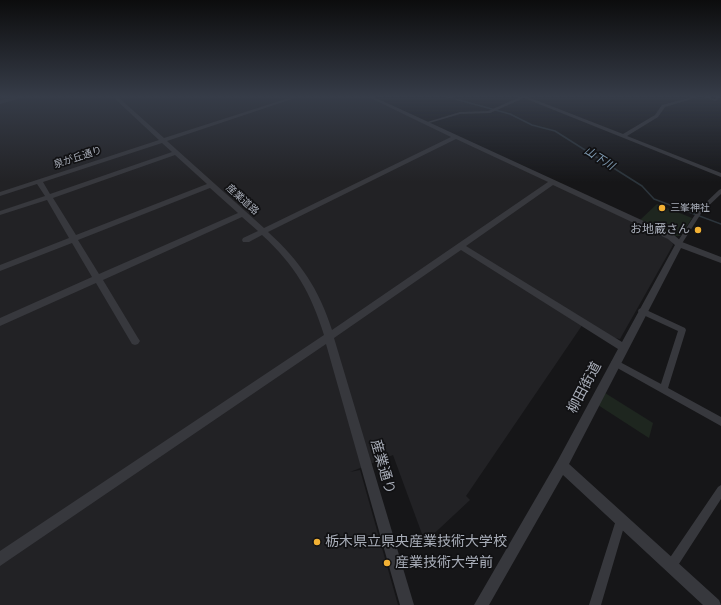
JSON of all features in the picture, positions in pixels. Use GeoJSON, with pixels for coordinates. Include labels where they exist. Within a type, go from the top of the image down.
{"type":"FeatureCollection","features":[{"type":"Feature","properties":{"kind":"street","name":"産業道路"},"geometry":{"type":"LineString","coordinates":[[147,125],[288,255],[306,279],[317,301],[329,337]]}},
{"type":"Feature","properties":{"kind":"street","name":"泉が丘通り"},"geometry":{"type":"LineString","coordinates":[[0,194],[211,125]]}},
{"type":"Feature","properties":{"kind":"street"},"geometry":{"type":"LineString","coordinates":[[431,125],[671,237],[678,244],[721,260]]}},
{"type":"Feature","properties":{"kind":"street"},"geometry":{"type":"LineString","coordinates":[[596,125],[721,175]]}},
{"type":"Feature","properties":{"kind":"street"},"geometry":{"type":"LineString","coordinates":[[623,136],[641,125]]}},
{"type":"Feature","properties":{"kind":"street"},"geometry":{"type":"LineString","coordinates":[[246,240],[456,137]]}},
{"type":"Feature","properties":{"kind":"street"},"geometry":{"type":"LineString","coordinates":[[0,213],[176,153]]}},
{"type":"Feature","properties":{"kind":"street"},"geometry":{"type":"LineString","coordinates":[[39,181],[135,341]]}},
{"type":"Feature","properties":{"kind":"street"},"geometry":{"type":"LineString","coordinates":[[0,558],[329,337],[553,182]]}},
{"type":"Feature","properties":{"kind":"street"},"geometry":{"type":"LineString","coordinates":[[0,268],[211,185]]}},
{"type":"Feature","properties":{"kind":"street","name":"柳田街道"},"geometry":{"type":"LineString","coordinates":[[481,605],[561,465],[678,244],[700,210],[721,191]]}},
{"type":"Feature","properties":{"kind":"street"},"geometry":{"type":"LineString","coordinates":[[713,197],[721,201]]}},
{"type":"Feature","properties":{"kind":"street"},"geometry":{"type":"LineString","coordinates":[[0,322],[243,214]]}},
{"type":"Feature","properties":{"kind":"street"},"geometry":{"type":"LineString","coordinates":[[460,246],[623,347]]}},
{"type":"Feature","properties":{"kind":"street"},"geometry":{"type":"LineString","coordinates":[[642,311],[682,330],[663,390]]}},
{"type":"Feature","properties":{"kind":"street","name":"産業通り"},"geometry":{"type":"LineString","coordinates":[[329,337],[407,605]]}},
{"type":"Feature","properties":{"kind":"street"},"geometry":{"type":"LineString","coordinates":[[615,364],[721,422]]}},
{"type":"Feature","properties":{"kind":"street"},"geometry":{"type":"LineString","coordinates":[[561,465],[714,605]]}},
{"type":"Feature","properties":{"kind":"street"},"geometry":{"type":"LineString","coordinates":[[671,566],[721,490]]}},
{"type":"Feature","properties":{"kind":"street"},"geometry":{"type":"LineString","coordinates":[[594,605],[621,520]]}},
{"type":"Feature","properties":{"kind":"shaded area"},"geometry":{"type":"Polygon","coordinates":[[[0,125],[428,125],[672,240],[673,245],[620,339],[614,338],[585,321],[466,496],[470,500],[425,542],[393,455],[350,472],[360,470],[398,605],[0,605],[0,125]]]}},
{"type":"Feature","properties":{"kind":"shaded area"},"geometry":{"type":"Polygon","coordinates":[[[657,204],[692,218],[680,236],[674,236],[640,220],[657,204]]]}},
{"type":"Feature","properties":{"kind":"shaded area"},"geometry":{"type":"Polygon","coordinates":[[[605,393],[653,423],[649,438],[598,405],[605,393]]]}},
{"type":"Feature","properties":{"kind":"waterway","name":"山下川"},"geometry":{"type":"LineString","coordinates":[[533,125],[555,131],[642,186],[654,199],[721,224]]}},
{"type":"Feature","properties":{"kind":"place","name":"三峯神社"},"geometry":{"type":"Point","coordinates":[662,208]}},
{"type":"Feature","properties":{"kind":"place","name":"お地蔵さん"},"geometry":{"type":"Point","coordinates":[698,230]}},
{"type":"Feature","properties":{"kind":"place","name":"栃木県立県央産業技術大学校"},"geometry":{"type":"Point","coordinates":[317,542]}},
{"type":"Feature","properties":{"kind":"place","name":"産業技術大学前"},"geometry":{"type":"Point","coordinates":[387,563]}}]}
